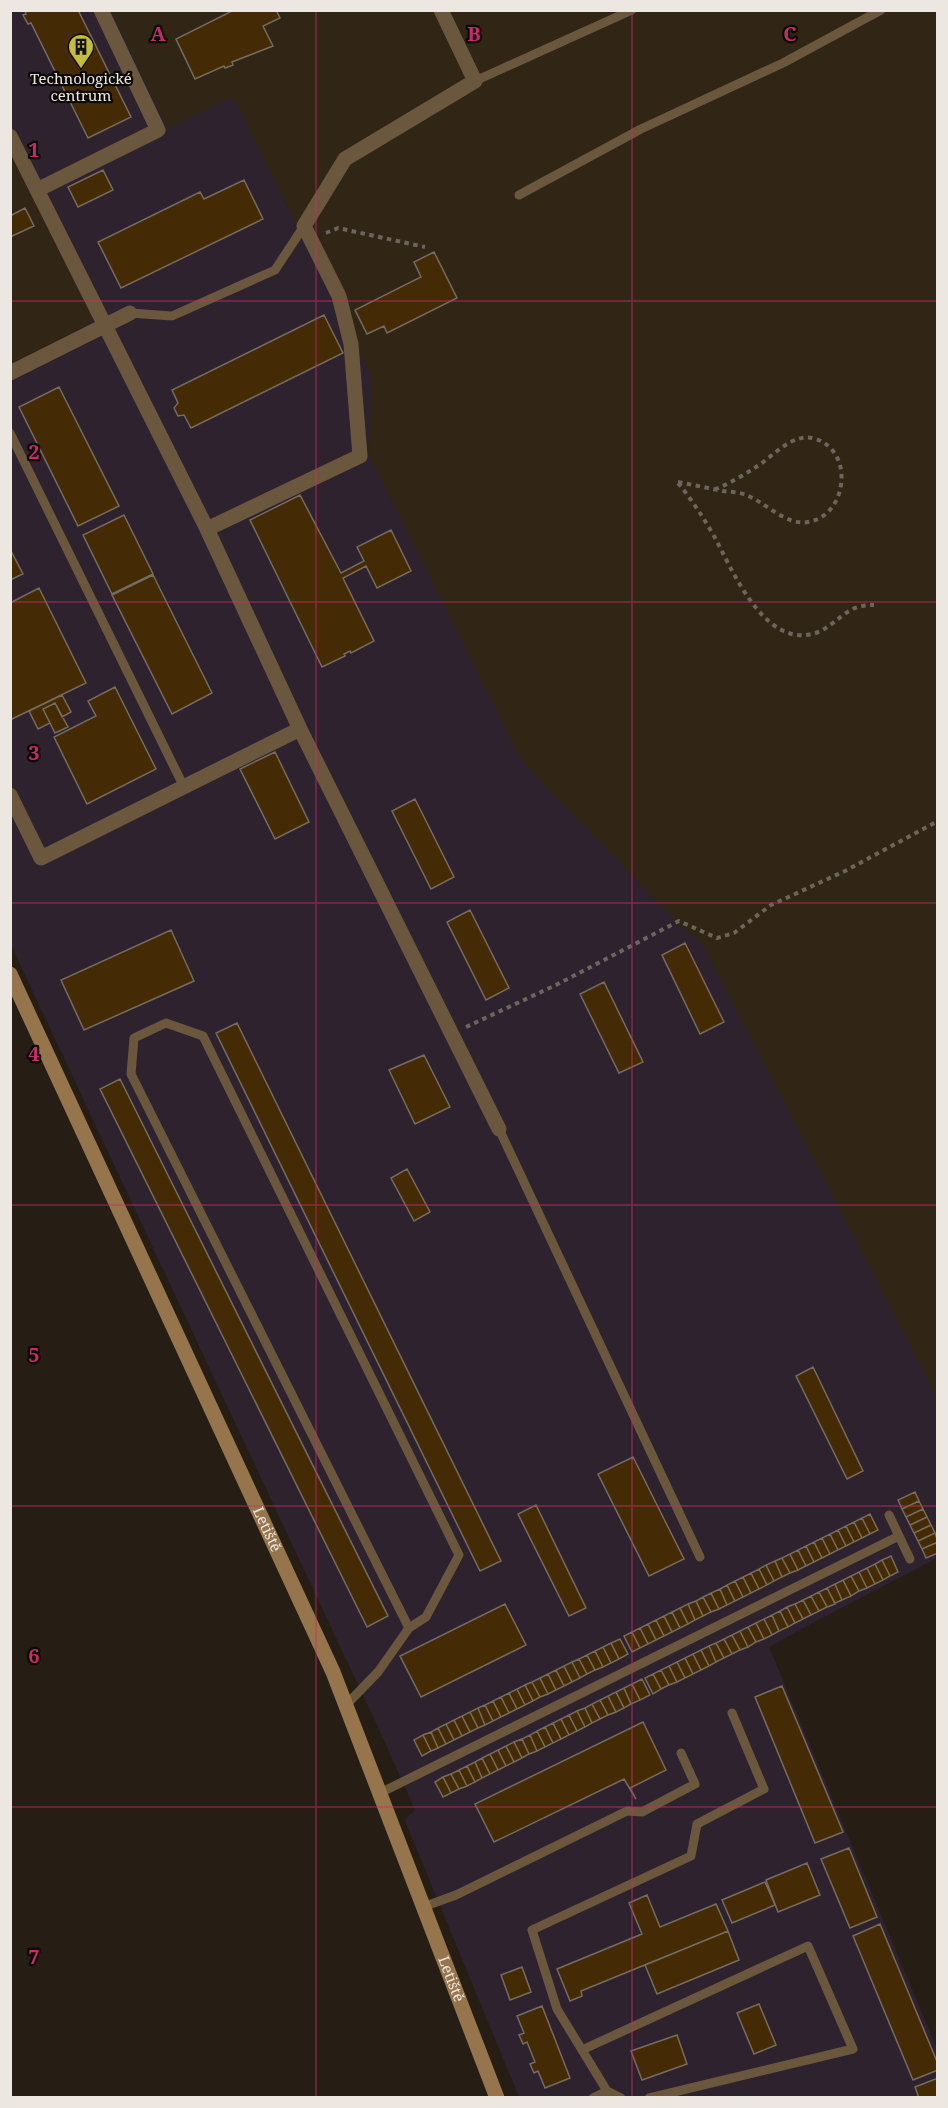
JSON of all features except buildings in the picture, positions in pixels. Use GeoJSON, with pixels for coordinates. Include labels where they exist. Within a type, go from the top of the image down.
{"type":"FeatureCollection","features":[{"type":"Feature","properties":{"kind":"street"},"geometry":{"type":"LineString","coordinates":[[37,190],[158,130],[101,10]]}},
{"type":"Feature","properties":{"kind":"street"},"geometry":{"type":"LineString","coordinates":[[207,530],[360,456],[351,344],[339,296],[308,233],[345,159],[475,81],[441,10]]}},
{"type":"Feature","properties":{"kind":"street"},"geometry":{"type":"LineString","coordinates":[[10,136],[207,530],[300,729],[500,1129]]}},
{"type":"Feature","properties":{"kind":"street"},"geometry":{"type":"LineString","coordinates":[[10,373],[130,313]]}},
{"type":"Feature","properties":{"kind":"street"},"geometry":{"type":"LineString","coordinates":[[10,795],[41,858],[300,729]]}},
{"type":"Feature","properties":{"kind":"street","name":"Letiště"},"geometry":{"type":"LineString","coordinates":[[10,974],[333,1671],[497,2097]]}},
{"type":"Feature","properties":{"kind":"lane"},"geometry":{"type":"LineString","coordinates":[[475,81],[632,10]]}},
{"type":"Feature","properties":{"kind":"lane"},"geometry":{"type":"LineString","coordinates":[[519,195],[640,129],[783,63],[881,10]]}},
{"type":"Feature","properties":{"kind":"lane"},"geometry":{"type":"LineString","coordinates":[[130,313],[172,316],[275,270],[308,233]]}},
{"type":"Feature","properties":{"kind":"lane"},"geometry":{"type":"LineString","coordinates":[[10,433],[184,787]]}},
{"type":"Feature","properties":{"kind":"lane"},"geometry":{"type":"LineString","coordinates":[[346,1705],[378,1672],[409,1628],[426,1617],[459,1555],[203,1036],[166,1023],[134,1038],[131,1074],[409,1628]]}},
{"type":"Feature","properties":{"kind":"lane"},"geometry":{"type":"LineString","coordinates":[[500,1129],[700,1557]]}},
{"type":"Feature","properties":{"kind":"lane"},"geometry":{"type":"LineString","coordinates":[[890,1515],[910,1559]]}},
{"type":"Feature","properties":{"kind":"lane"},"geometry":{"type":"LineString","coordinates":[[380,1793],[899,1536]]}},
{"type":"Feature","properties":{"kind":"lane"},"geometry":{"type":"LineString","coordinates":[[621,2097],[607,2091],[557,2009],[532,1930],[691,1856],[697,1824],[764,1789],[732,1713]]}},
{"type":"Feature","properties":{"kind":"lane"},"geometry":{"type":"LineString","coordinates":[[423,1907],[456,1895],[627,1811],[642,1812],[695,1784],[681,1753]]}},
{"type":"Feature","properties":{"kind":"lane"},"geometry":{"type":"LineString","coordinates":[[582,2050],[808,1946],[853,2049],[649,2097]]}},
{"type":"Feature","properties":{"kind":"lane"},"geometry":{"type":"LineString","coordinates":[[593,2097],[607,2091]]}},
{"type":"Feature","properties":{"kind":"path"},"geometry":{"type":"LineString","coordinates":[[308,233],[339,228],[425,247]]}},
{"type":"Feature","properties":{"kind":"path"},"geometry":{"type":"LineString","coordinates":[[716,489],[758,466],[784,446],[799,438],[809,437],[819,440],[836,454],[842,472],[840,495],[836,504],[821,517],[809,522],[797,522],[746,494],[716,489],[678,482],[695,503],[740,585],[765,618],[782,630],[798,635],[812,634],[827,627],[850,610],[873,605]]}},
{"type":"Feature","properties":{"kind":"path"},"geometry":{"type":"LineString","coordinates":[[452,1033],[556,985],[679,921],[717,938],[734,933],[771,905],[845,871],[938,821]]}},
{"type":"Feature","properties":{"kind":"shaded area"},"geometry":{"type":"Polygon","coordinates":[[[10,11],[937,11],[937,1522],[11,928],[10,11]]]}},
{"type":"Feature","properties":{"kind":"shaded area"},"geometry":{"type":"Polygon","coordinates":[[[11,11],[111,11],[168,128],[233,97],[372,378],[368,454],[520,759],[677,923],[702,944],[937,1398],[937,1558],[769,1647],[937,2049],[937,2097],[519,2097],[408,1828],[405,1819],[415,1810],[11,945],[11,368],[101,316],[11,126],[11,11]]]}},
{"type":"Feature","properties":{"kind":"place","name":"Technologické centrum"},"geometry":{"type":"Point","coordinates":[81,70]}}]}
